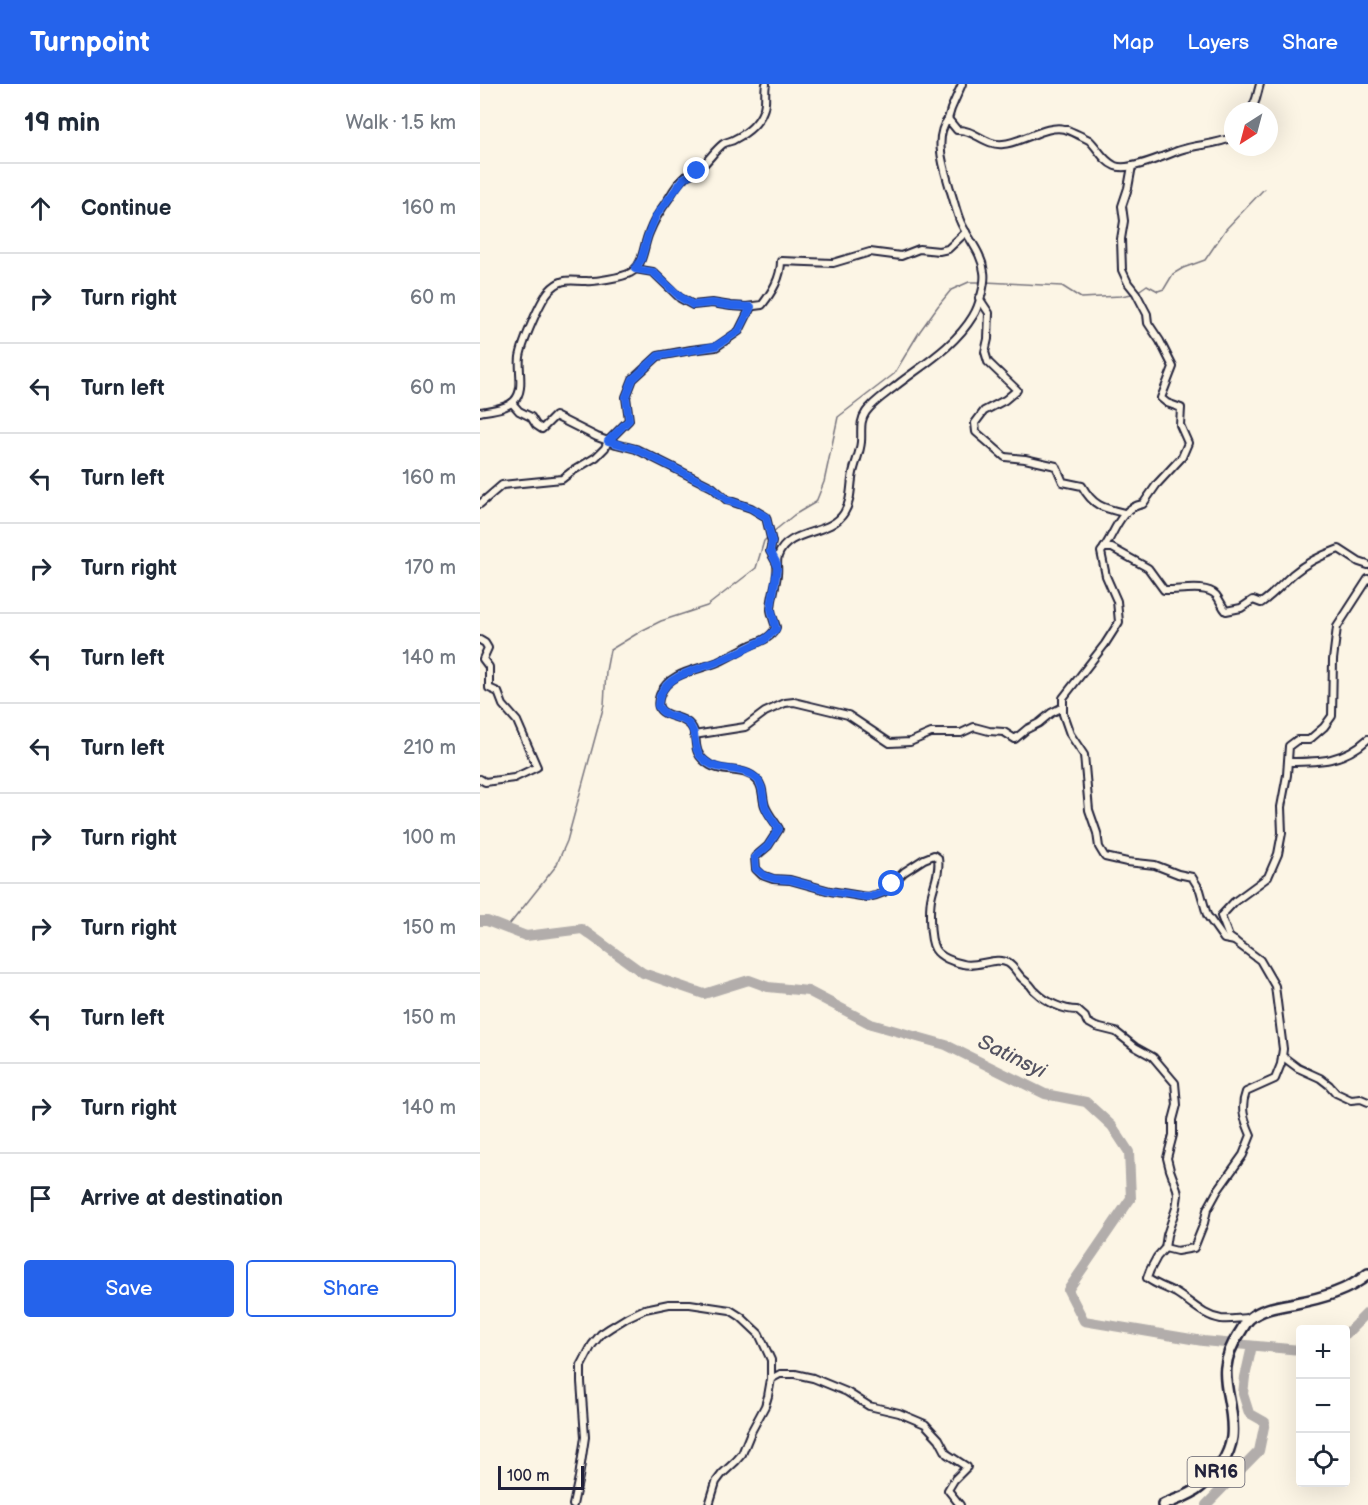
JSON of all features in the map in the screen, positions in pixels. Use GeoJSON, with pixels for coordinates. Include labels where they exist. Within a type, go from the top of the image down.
{"type":"FeatureCollection","features":[{"type":"Feature","properties":{"kind":"main road"},"geometry":{"type":"LineString","coordinates":[[1250,1318],[1279,1305],[1324,1297],[1344,1290],[1368,1274]]}},
{"type":"Feature","properties":{"kind":"main road","name":"NR16"},"geometry":{"type":"LineString","coordinates":[[1170,1503],[1198,1488],[1219,1468],[1225,1458],[1232,1437],[1225,1375],[1228,1354],[1250,1318]]}},
{"type":"Feature","properties":{"kind":"street"},"geometry":{"type":"LineString","coordinates":[[480,412],[498,408],[515,400],[519,392],[519,359],[522,349],[538,309],[550,290],[564,280],[587,282],[629,274],[635,269],[641,260],[656,216],[680,183],[701,167],[722,144],[747,132],[757,122],[765,105],[766,84]]}},
{"type":"Feature","properties":{"kind":"street"},"geometry":{"type":"LineString","coordinates":[[962,84],[943,127],[941,149],[956,210],[981,258],[985,277],[974,315],[951,343],[881,397],[863,417],[850,500],[842,516],[830,524],[790,540],[779,554],[771,604],[772,618],[776,627],[773,633],[764,640],[718,662],[680,675],[668,683],[662,691],[658,702],[659,708],[665,714],[688,723],[693,729],[698,753],[711,766],[741,771],[760,783],[765,807],[779,829],[768,846],[755,857],[755,867],[762,875],[867,897],[884,892],[904,872],[924,858],[934,855],[938,858],[939,863],[931,897],[932,941],[936,951],[964,965],[999,960],[1008,963],[1036,993],[1055,1004],[1077,1010],[1087,1022],[1116,1032],[1153,1057],[1175,1083],[1177,1105],[1173,1120],[1173,1140],[1167,1158],[1178,1195],[1165,1248],[1150,1270],[1148,1279],[1176,1293],[1197,1309],[1215,1317],[1250,1318]]}},
{"type":"Feature","properties":{"kind":"street"},"geometry":{"type":"LineString","coordinates":[[1255,102],[1260,84]]}},
{"type":"Feature","properties":{"kind":"street"},"geometry":{"type":"LineString","coordinates":[[948,119],[957,130],[966,130],[997,144],[1022,140],[1055,128],[1065,129],[1089,140],[1103,157],[1119,167],[1132,166],[1180,150],[1224,140]]}},
{"type":"Feature","properties":{"kind":"street"},"geometry":{"type":"LineString","coordinates":[[1132,166],[1122,206],[1124,221],[1121,239],[1122,270],[1173,367],[1161,398],[1181,408],[1180,425],[1188,443],[1182,457],[1143,504],[1134,505],[1124,513],[1108,544],[1101,552],[1106,576],[1117,601],[1119,622],[1063,698],[1063,714],[1070,734],[1084,755],[1089,810],[1099,847],[1105,857],[1155,865],[1192,877],[1200,890],[1207,915],[1215,929],[1224,939],[1235,941]]}},
{"type":"Feature","properties":{"kind":"street"},"geometry":{"type":"LineString","coordinates":[[635,269],[653,272],[680,297],[693,305],[712,303],[751,307],[762,305],[771,293],[781,270],[781,261],[833,263],[870,252],[901,256],[919,249],[939,251],[948,249],[966,232]]}},
{"type":"Feature","properties":{"kind":"street"},"geometry":{"type":"LineString","coordinates":[[979,298],[989,313],[985,352],[988,362],[1017,390],[1005,400],[984,411],[975,423],[976,432],[1005,458],[1025,459],[1056,466],[1063,482],[1082,486],[1101,508],[1124,513]]}},
{"type":"Feature","properties":{"kind":"street"},"geometry":{"type":"LineString","coordinates":[[480,504],[502,485],[562,479],[596,457],[629,420],[626,397],[633,379],[658,356],[716,346],[739,331],[751,307]]}},
{"type":"Feature","properties":{"kind":"street"},"geometry":{"type":"LineString","coordinates":[[512,403],[519,411],[531,417],[542,429],[555,416],[608,441],[636,449],[712,487],[727,500],[751,508],[766,517],[772,542],[770,551],[777,564]]}},
{"type":"Feature","properties":{"kind":"street"},"geometry":{"type":"LineString","coordinates":[[1104,548],[1112,548],[1148,568],[1164,591],[1207,589],[1216,595],[1226,611],[1241,608],[1253,600],[1261,603],[1275,594],[1303,566],[1320,555],[1339,549],[1368,565]]}},
{"type":"Feature","properties":{"kind":"street"},"geometry":{"type":"LineString","coordinates":[[1165,1248],[1177,1251],[1194,1248],[1207,1210],[1218,1190],[1244,1155],[1251,1135],[1246,1124],[1242,1103],[1246,1092],[1275,1079],[1281,1064],[1283,1049],[1275,986],[1260,960],[1229,937],[1221,916],[1234,902],[1268,877],[1278,854],[1282,833],[1281,807],[1289,746],[1297,740],[1309,741],[1332,716],[1332,660],[1336,627],[1368,579]]}},
{"type":"Feature","properties":{"kind":"street"},"geometry":{"type":"LineString","coordinates":[[480,640],[488,648],[483,659],[489,667],[489,688],[498,692],[503,705],[517,721],[537,767],[514,778],[485,782],[480,779]]}},
{"type":"Feature","properties":{"kind":"street"},"geometry":{"type":"LineString","coordinates":[[694,735],[745,727],[765,712],[785,703],[794,702],[848,715],[890,743],[910,742],[931,733],[961,733],[974,727],[1004,732],[1015,739],[1063,707]]}},
{"type":"Feature","properties":{"kind":"street"},"geometry":{"type":"LineString","coordinates":[[1288,762],[1318,762],[1339,758],[1358,749],[1368,739]]}},
{"type":"Feature","properties":{"kind":"street"},"geometry":{"type":"LineString","coordinates":[[1282,1056],[1298,1068],[1320,1078],[1336,1093],[1352,1100],[1361,1099],[1368,1102]]}},
{"type":"Feature","properties":{"kind":"street"},"geometry":{"type":"LineString","coordinates":[[573,1505],[585,1437],[581,1366],[592,1344],[601,1334],[645,1309],[669,1304],[690,1304],[730,1310],[759,1334],[771,1360],[771,1379],[765,1406],[742,1454],[716,1482],[709,1505]]}},
{"type":"Feature","properties":{"kind":"street"},"geometry":{"type":"LineString","coordinates":[[771,1379],[780,1374],[795,1374],[813,1378],[847,1392],[869,1406],[899,1413],[925,1425],[939,1439],[947,1454],[967,1467],[948,1490],[960,1505]]}},
{"type":"Feature","properties":{"kind":"waterway"},"geometry":{"type":"LineString","coordinates":[[1137,292],[1147,285],[1158,291],[1164,289],[1173,274],[1205,260],[1226,229],[1264,189]]}},
{"type":"Feature","properties":{"kind":"waterway"},"geometry":{"type":"LineString","coordinates":[[773,532],[794,515],[816,502],[824,482],[838,417],[894,374],[920,331],[951,290],[969,282],[980,282]]}},
{"type":"Feature","properties":{"kind":"waterway"},"geometry":{"type":"LineString","coordinates":[[985,282],[1062,286],[1081,298],[1132,294]]}},
{"type":"Feature","properties":{"kind":"waterway"},"geometry":{"type":"LineString","coordinates":[[506,929],[556,866],[567,841],[604,705],[610,650],[661,621],[707,606],[756,568],[764,541],[768,537]]}},
{"type":"Feature","properties":{"kind":"waterway","name":"Satinsyi"},"geometry":{"type":"LineString","coordinates":[[480,921],[487,921],[526,936],[582,929],[643,973],[704,994],[749,980],[768,987],[808,991],[871,1024],[946,1045],[1045,1094],[1086,1102],[1112,1126],[1129,1152],[1131,1198],[1068,1290],[1084,1321],[1203,1341],[1296,1350]]}},
{"type":"Feature","properties":{"kind":"waterway","name":"Satinsyi"},"geometry":{"type":"LineString","coordinates":[[1350,1330],[1368,1312]]}},
{"type":"Feature","properties":{"kind":"waterway"},"geometry":{"type":"LineString","coordinates":[[1206,1505],[1259,1451],[1265,1422],[1249,1413],[1243,1394],[1252,1346]]}},
{"type":"Feature","properties":{"kind":"route"},"geometry":{"type":"LineString","coordinates":[[697,171],[684,178],[656,216],[641,260],[635,269],[653,272],[680,297],[693,305],[712,303],[751,307],[739,331],[716,346],[658,356],[633,379],[626,397],[629,420],[608,441],[636,449],[693,476],[712,487],[727,500],[751,508],[766,517],[772,542],[770,551],[777,564],[771,608],[776,629],[764,640],[718,662],[688,671],[675,678],[662,691],[658,706],[665,714],[679,718],[690,725],[694,732],[695,745],[703,760],[716,768],[741,771],[760,783],[765,807],[779,829],[768,846],[755,857],[755,867],[760,874],[830,891],[865,896],[884,892],[892,884]]}}]}
